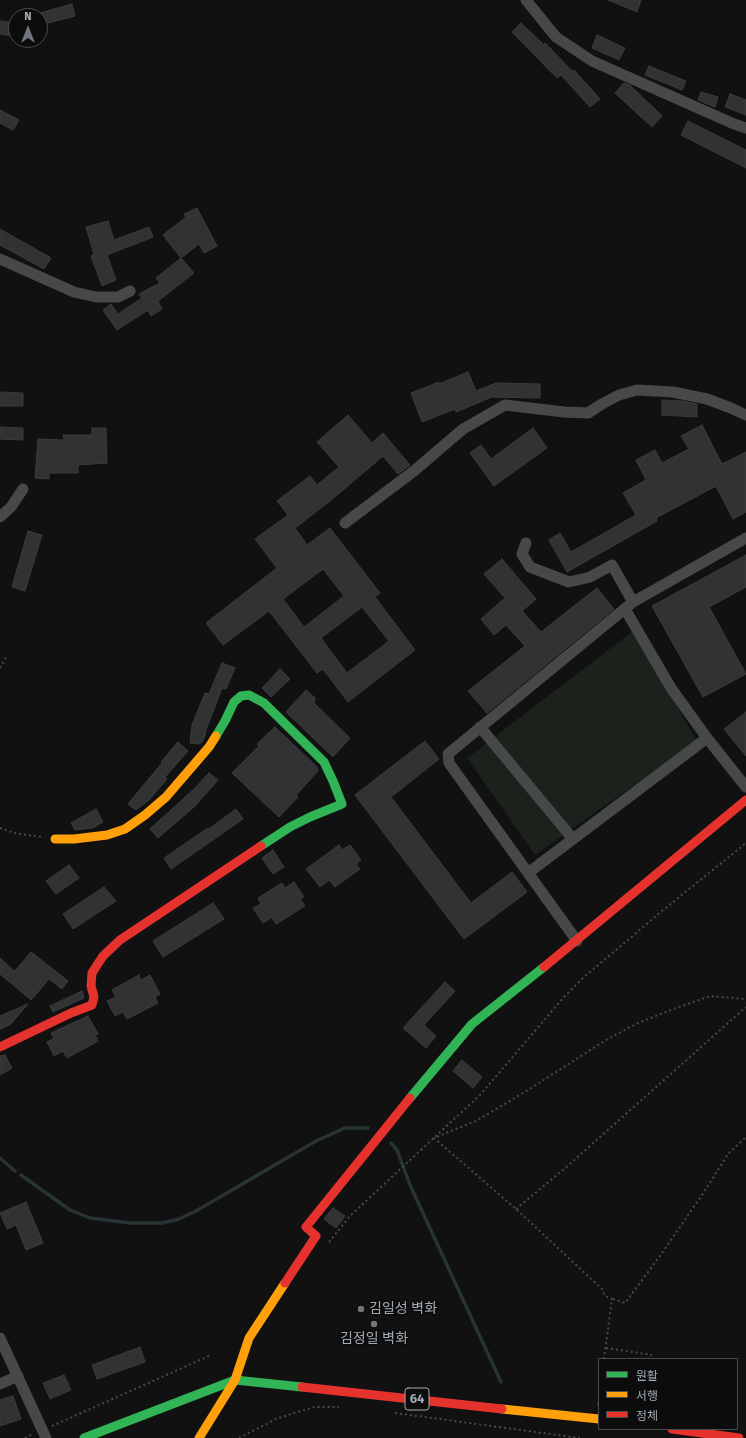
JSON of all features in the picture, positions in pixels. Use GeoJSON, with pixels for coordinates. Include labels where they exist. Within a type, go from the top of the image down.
{"type":"FeatureCollection","features":[{"type":"Feature","properties":{"kind":"street"},"geometry":{"type":"LineString","coordinates":[[526,0],[556,37],[592,61],[746,128]]}},
{"type":"Feature","properties":{"kind":"street"},"geometry":{"type":"LineString","coordinates":[[0,259],[74,292],[96,297],[118,297],[130,291]]}},
{"type":"Feature","properties":{"kind":"street"},"geometry":{"type":"LineString","coordinates":[[345,523],[414,471],[463,429],[505,405],[564,412],[588,413],[619,395],[637,390],[673,392],[708,399],[746,415]]}},
{"type":"Feature","properties":{"kind":"street"},"geometry":{"type":"LineString","coordinates":[[0,517],[11,507],[23,489]]}},
{"type":"Feature","properties":{"kind":"street"},"geometry":{"type":"LineString","coordinates":[[577,941],[449,763],[448,754],[629,605],[746,538]]}},
{"type":"Feature","properties":{"kind":"street"},"geometry":{"type":"LineString","coordinates":[[526,543],[522,554],[530,567],[569,582],[590,577],[612,565],[629,605],[671,688],[707,738],[746,787]]}},
{"type":"Feature","properties":{"kind":"street"},"geometry":{"type":"LineString","coordinates":[[0,1047],[71,1013],[92,1005],[94,997],[91,986],[92,973],[103,956],[120,940],[290,827],[342,804],[324,762],[264,703],[249,695],[241,696],[234,702],[225,721],[209,747],[166,797],[125,829],[107,835],[74,840],[56,839]]}},
{"type":"Feature","properties":{"kind":"street"},"geometry":{"type":"LineString","coordinates":[[480,727],[573,839]]}},
{"type":"Feature","properties":{"kind":"street"},"geometry":{"type":"LineString","coordinates":[[528,873],[707,738]]}},
{"type":"Feature","properties":{"kind":"street"},"geometry":{"type":"LineString","coordinates":[[199,1438],[235,1380],[249,1338],[316,1236],[306,1227],[472,1024],[577,941],[746,800]]}},
{"type":"Feature","properties":{"kind":"street"},"geometry":{"type":"LineString","coordinates":[[0,1338],[44,1434]]}},
{"type":"Feature","properties":{"kind":"street"},"geometry":{"type":"LineString","coordinates":[[0,1384],[18,1376]]}},
{"type":"Feature","properties":{"kind":"street"},"geometry":{"type":"LineString","coordinates":[[84,1438],[235,1380]]}},
{"type":"Feature","properties":{"kind":"street","name":"64"},"geometry":{"type":"LineString","coordinates":[[235,1380],[598,1419]]}},
{"type":"Feature","properties":{"kind":"street"},"geometry":{"type":"LineString","coordinates":[[679,1430],[739,1438]]}},
{"type":"Feature","properties":{"kind":"path"},"geometry":{"type":"LineString","coordinates":[[0,668],[7,656]]}},
{"type":"Feature","properties":{"kind":"path"},"geometry":{"type":"LineString","coordinates":[[0,828],[14,833],[56,839]]}},
{"type":"Feature","properties":{"kind":"path"},"geometry":{"type":"LineString","coordinates":[[328,1244],[351,1215],[411,1161],[480,1095],[564,997],[583,978],[662,911],[746,843]]}},
{"type":"Feature","properties":{"kind":"path"},"geometry":{"type":"LineString","coordinates":[[434,1138],[476,1121],[606,1040],[638,1023],[710,996],[746,999]]}},
{"type":"Feature","properties":{"kind":"path"},"geometry":{"type":"LineString","coordinates":[[516,1209],[563,1170],[746,1007]]}},
{"type":"Feature","properties":{"kind":"path"},"geometry":{"type":"LineString","coordinates":[[434,1138],[516,1209],[602,1288],[605,1296],[625,1303],[660,1256],[728,1154],[746,1137]]}},
{"type":"Feature","properties":{"kind":"path"},"geometry":{"type":"LineString","coordinates":[[604,1358],[612,1299]]}},
{"type":"Feature","properties":{"kind":"path"},"geometry":{"type":"LineString","coordinates":[[606,1348],[652,1355]]}},
{"type":"Feature","properties":{"kind":"path"},"geometry":{"type":"LineString","coordinates":[[25,1438],[44,1434],[209,1356]]}},
{"type":"Feature","properties":{"kind":"path"},"geometry":{"type":"LineString","coordinates":[[239,1438],[276,1419],[294,1413],[315,1407],[340,1407]]}},
{"type":"Feature","properties":{"kind":"path"},"geometry":{"type":"LineString","coordinates":[[395,1413],[580,1438]]}},
{"type":"Feature","properties":{"kind":"shaded area"},"geometry":{"type":"Polygon","coordinates":[[[633,631],[697,741],[535,855],[467,758],[633,631]]]}},
{"type":"Feature","properties":{"kind":"building"},"geometry":{"type":"Polygon","coordinates":[[[608,0],[641,0],[637,12],[608,0]]]}},
{"type":"Feature","properties":{"kind":"building"},"geometry":{"type":"Polygon","coordinates":[[[72,4],[75,16],[48,23],[48,11],[72,4]]]}},
{"type":"Feature","properties":{"kind":"building"},"geometry":{"type":"Polygon","coordinates":[[[0,21],[8,22],[8,35],[0,34],[0,21]]]}},
{"type":"Feature","properties":{"kind":"building"},"geometry":{"type":"Polygon","coordinates":[[[521,23],[544,45],[545,43],[573,72],[574,70],[600,99],[590,107],[561,75],[557,78],[512,32],[521,23]]]}},
{"type":"Feature","properties":{"kind":"building"},"geometry":{"type":"Polygon","coordinates":[[[597,35],[625,48],[619,60],[592,48],[597,35]]]}},
{"type":"Feature","properties":{"kind":"building"},"geometry":{"type":"Polygon","coordinates":[[[649,66],[686,81],[682,90],[645,75],[649,66]]]}},
{"type":"Feature","properties":{"kind":"building"},"geometry":{"type":"Polygon","coordinates":[[[624,83],[630,85],[662,116],[652,127],[615,93],[624,83]]]}},
{"type":"Feature","properties":{"kind":"building"},"geometry":{"type":"Polygon","coordinates":[[[701,92],[718,97],[715,107],[698,100],[701,92]]]}},
{"type":"Feature","properties":{"kind":"building"},"geometry":{"type":"Polygon","coordinates":[[[730,94],[746,100],[746,115],[725,107],[730,94]]]}},
{"type":"Feature","properties":{"kind":"building"},"geometry":{"type":"Polygon","coordinates":[[[0,110],[19,120],[13,130],[0,123],[0,110]]]}},
{"type":"Feature","properties":{"kind":"building"},"geometry":{"type":"Polygon","coordinates":[[[688,121],[746,150],[746,168],[681,135],[688,121]]]}},
{"type":"Feature","properties":{"kind":"building"},"geometry":{"type":"Polygon","coordinates":[[[197,208],[217,246],[204,253],[199,244],[181,258],[163,235],[186,217],[184,214],[197,208]]]}},
{"type":"Feature","properties":{"kind":"building"},"geometry":{"type":"Polygon","coordinates":[[[108,221],[114,240],[149,227],[153,237],[107,255],[116,280],[102,286],[91,256],[94,254],[86,227],[108,221]]]}},
{"type":"Feature","properties":{"kind":"building"},"geometry":{"type":"Polygon","coordinates":[[[0,229],[51,258],[44,269],[0,245],[0,229]]]}},
{"type":"Feature","properties":{"kind":"building"},"geometry":{"type":"Polygon","coordinates":[[[181,258],[194,273],[158,301],[162,309],[151,316],[148,310],[117,330],[103,310],[111,304],[118,314],[142,298],[139,294],[160,283],[156,278],[181,258]]]}},
{"type":"Feature","properties":{"kind":"building"},"geometry":{"type":"Polygon","coordinates":[[[468,372],[476,391],[496,383],[540,384],[540,398],[492,397],[456,412],[455,409],[422,422],[411,393],[439,382],[439,384],[468,372]]]}},
{"type":"Feature","properties":{"kind":"building"},"geometry":{"type":"Polygon","coordinates":[[[0,392],[23,393],[23,406],[0,406],[0,392]]]}},
{"type":"Feature","properties":{"kind":"building"},"geometry":{"type":"Polygon","coordinates":[[[662,400],[683,401],[697,404],[697,417],[662,415],[662,400]]]}},
{"type":"Feature","properties":{"kind":"building"},"geometry":{"type":"Polygon","coordinates":[[[348,415],[372,443],[383,433],[410,465],[398,474],[383,456],[330,501],[295,528],[307,545],[330,528],[380,593],[375,597],[415,650],[348,702],[323,669],[317,673],[269,611],[223,645],[206,623],[277,568],[255,539],[288,515],[277,501],[310,476],[317,485],[339,467],[317,442],[348,415]],[[323,569],[283,599],[304,627],[344,596],[323,569]],[[362,607],[321,638],[347,673],[389,641],[362,607]]]}},
{"type":"Feature","properties":{"kind":"building"},"geometry":{"type":"Polygon","coordinates":[[[702,425],[722,464],[746,452],[746,512],[733,519],[716,486],[656,518],[657,521],[567,572],[549,540],[560,533],[571,552],[636,515],[623,493],[646,480],[636,460],[655,450],[662,463],[689,449],[681,436],[702,425]]]}},
{"type":"Feature","properties":{"kind":"building"},"geometry":{"type":"Polygon","coordinates":[[[0,427],[23,428],[23,440],[0,439],[0,427]]]}},
{"type":"Feature","properties":{"kind":"building"},"geometry":{"type":"Polygon","coordinates":[[[92,428],[106,428],[107,463],[78,465],[78,473],[49,473],[49,479],[35,478],[38,439],[64,440],[63,435],[92,435],[92,428]]]}},
{"type":"Feature","properties":{"kind":"building"},"geometry":{"type":"Polygon","coordinates":[[[533,428],[547,448],[494,486],[470,453],[481,445],[491,459],[533,428]]]}},
{"type":"Feature","properties":{"kind":"building"},"geometry":{"type":"Polygon","coordinates":[[[28,531],[42,535],[25,591],[12,587],[28,531]]]}},
{"type":"Feature","properties":{"kind":"building"},"geometry":{"type":"Polygon","coordinates":[[[746,555],[746,587],[709,607],[746,674],[703,697],[652,606],[746,555]]]}},
{"type":"Feature","properties":{"kind":"building"},"geometry":{"type":"Polygon","coordinates":[[[502,559],[536,599],[522,611],[541,632],[597,588],[614,609],[487,713],[468,691],[525,646],[506,625],[494,635],[481,619],[505,598],[484,574],[502,559]]]}},
{"type":"Feature","properties":{"kind":"building"},"geometry":{"type":"Polygon","coordinates":[[[222,663],[235,668],[226,689],[222,688],[202,742],[199,744],[190,743],[192,725],[205,693],[209,694],[222,663]]]}},
{"type":"Feature","properties":{"kind":"building"},"geometry":{"type":"Polygon","coordinates":[[[280,669],[290,679],[271,697],[262,688],[280,669]]]}},
{"type":"Feature","properties":{"kind":"building"},"geometry":{"type":"Polygon","coordinates":[[[306,690],[315,698],[314,703],[350,738],[333,757],[286,712],[306,690]]]}},
{"type":"Feature","properties":{"kind":"building"},"geometry":{"type":"Polygon","coordinates":[[[746,712],[746,756],[724,729],[746,712]]]}},
{"type":"Feature","properties":{"kind":"building"},"geometry":{"type":"Polygon","coordinates":[[[275,727],[317,767],[318,771],[296,795],[298,797],[279,817],[232,773],[259,746],[257,744],[275,727]]]}},
{"type":"Feature","properties":{"kind":"building"},"geometry":{"type":"Polygon","coordinates":[[[425,741],[439,759],[391,797],[471,903],[512,872],[527,892],[464,939],[355,795],[425,741]]]}},
{"type":"Feature","properties":{"kind":"building"},"geometry":{"type":"Polygon","coordinates":[[[178,742],[188,751],[165,777],[167,779],[149,800],[136,810],[128,804],[178,742]]]}},
{"type":"Feature","properties":{"kind":"building"},"geometry":{"type":"Polygon","coordinates":[[[209,773],[218,780],[195,806],[158,838],[150,829],[193,790],[209,773]]]}},
{"type":"Feature","properties":{"kind":"building"},"geometry":{"type":"Polygon","coordinates":[[[96,809],[103,822],[93,828],[75,830],[71,823],[96,809]]]}},
{"type":"Feature","properties":{"kind":"building"},"geometry":{"type":"Polygon","coordinates":[[[236,809],[243,819],[171,869],[164,858],[208,828],[209,829],[236,809]]]}},
{"type":"Feature","properties":{"kind":"building"},"geometry":{"type":"Polygon","coordinates":[[[339,845],[342,850],[350,845],[361,860],[356,864],[360,869],[335,887],[329,880],[320,887],[306,869],[339,845]]]}},
{"type":"Feature","properties":{"kind":"building"},"geometry":{"type":"Polygon","coordinates":[[[273,850],[284,867],[273,874],[262,858],[273,850]]]}},
{"type":"Feature","properties":{"kind":"building"},"geometry":{"type":"Polygon","coordinates":[[[69,865],[79,878],[56,894],[46,881],[69,865]]]}},
{"type":"Feature","properties":{"kind":"building"},"geometry":{"type":"Polygon","coordinates":[[[294,882],[304,897],[300,899],[305,906],[276,924],[272,917],[263,923],[253,908],[261,904],[258,898],[282,883],[285,888],[294,882]]]}},
{"type":"Feature","properties":{"kind":"building"},"geometry":{"type":"Polygon","coordinates":[[[104,887],[116,901],[73,929],[63,914],[104,887]]]}},
{"type":"Feature","properties":{"kind":"building"},"geometry":{"type":"Polygon","coordinates":[[[213,903],[224,919],[163,957],[153,941],[213,903]]]}},
{"type":"Feature","properties":{"kind":"building"},"geometry":{"type":"Polygon","coordinates":[[[31,952],[68,981],[62,989],[49,979],[31,1000],[0,974],[0,958],[14,971],[31,952]]]}},
{"type":"Feature","properties":{"kind":"building"},"geometry":{"type":"Polygon","coordinates":[[[139,975],[141,980],[150,975],[160,994],[155,997],[158,1003],[127,1019],[123,1012],[115,1016],[107,1001],[116,997],[112,990],[139,975]]]}},
{"type":"Feature","properties":{"kind":"building"},"geometry":{"type":"Polygon","coordinates":[[[445,982],[455,991],[424,1025],[436,1036],[426,1048],[403,1028],[445,982]]]}},
{"type":"Feature","properties":{"kind":"building"},"geometry":{"type":"Polygon","coordinates":[[[82,991],[84,998],[53,1012],[50,1006],[82,991]]]}},
{"type":"Feature","properties":{"kind":"building"},"geometry":{"type":"Polygon","coordinates":[[[28,1004],[10,1025],[0,1029],[0,1016],[28,1004]]]}},
{"type":"Feature","properties":{"kind":"building"},"geometry":{"type":"Polygon","coordinates":[[[88,1016],[98,1034],[95,1035],[98,1041],[67,1058],[63,1051],[54,1056],[47,1042],[54,1038],[51,1033],[88,1016]]]}},
{"type":"Feature","properties":{"kind":"building"},"geometry":{"type":"Polygon","coordinates":[[[5,1055],[12,1068],[0,1075],[0,1056],[5,1055]]]}},
{"type":"Feature","properties":{"kind":"building"},"geometry":{"type":"Polygon","coordinates":[[[462,1060],[482,1077],[473,1088],[453,1071],[462,1060]]]}},
{"type":"Feature","properties":{"kind":"building"},"geometry":{"type":"Polygon","coordinates":[[[26,1202],[43,1243],[26,1250],[16,1225],[7,1229],[0,1213],[26,1202]]]}},
{"type":"Feature","properties":{"kind":"building"},"geometry":{"type":"Polygon","coordinates":[[[333,1208],[345,1216],[336,1228],[324,1219],[333,1208]]]}},
{"type":"Feature","properties":{"kind":"building"},"geometry":{"type":"Polygon","coordinates":[[[140,1347],[145,1362],[97,1379],[92,1365],[140,1347]]]}},
{"type":"Feature","properties":{"kind":"building"},"geometry":{"type":"Polygon","coordinates":[[[64,1375],[71,1390],[50,1399],[43,1383],[64,1375]]]}},
{"type":"Feature","properties":{"kind":"building"},"geometry":{"type":"Polygon","coordinates":[[[13,1396],[21,1419],[0,1426],[0,1400],[13,1396]]]}},
{"type":"Feature","properties":{"kind":"waterway"},"geometry":{"type":"LineString","coordinates":[[21,1175],[70,1210],[90,1218],[130,1223],[162,1223],[179,1219],[196,1211],[316,1141],[345,1128],[368,1128]]}},
{"type":"Feature","properties":{"kind":"waterway"},"geometry":{"type":"LineString","coordinates":[[391,1143],[397,1150],[410,1185],[501,1382]]}},
{"type":"Feature","properties":{"kind":"waterway"},"geometry":{"type":"LineString","coordinates":[[0,1158],[15,1171]]}},
{"type":"Feature","properties":{"kind":"traffic: fast"},"geometry":{"type":"LineString","coordinates":[[216,736],[234,702],[241,696],[249,695],[264,703],[324,762],[333,781],[342,804],[290,827],[261,846]]}},
{"type":"Feature","properties":{"kind":"traffic: fast"},"geometry":{"type":"LineString","coordinates":[[410,1098],[472,1024],[544,967]]}},
{"type":"Feature","properties":{"kind":"traffic: fast"},"geometry":{"type":"LineString","coordinates":[[84,1438],[235,1380],[302,1387]]}},
{"type":"Feature","properties":{"kind":"traffic: slow"},"geometry":{"type":"LineString","coordinates":[[55,839],[74,839],[107,835],[125,829],[145,815],[166,797],[209,747],[216,736]]}},
{"type":"Feature","properties":{"kind":"traffic: slow"},"geometry":{"type":"LineString","coordinates":[[199,1438],[235,1380],[249,1338],[285,1283]]}},
{"type":"Feature","properties":{"kind":"traffic: slow"},"geometry":{"type":"LineString","coordinates":[[502,1409],[598,1419]]}},
{"type":"Feature","properties":{"kind":"traffic: jam"},"geometry":{"type":"LineString","coordinates":[[544,967],[746,800]]}},
{"type":"Feature","properties":{"kind":"traffic: jam"},"geometry":{"type":"LineString","coordinates":[[0,1047],[71,1013],[92,1005],[94,997],[91,986],[92,973],[103,956],[120,940],[261,846]]}},
{"type":"Feature","properties":{"kind":"traffic: jam"},"geometry":{"type":"LineString","coordinates":[[285,1283],[316,1236],[306,1227],[410,1098]]}},
{"type":"Feature","properties":{"kind":"traffic: jam"},"geometry":{"type":"LineString","coordinates":[[302,1387],[502,1409]]}},
{"type":"Feature","properties":{"kind":"traffic: jam"},"geometry":{"type":"LineString","coordinates":[[679,1430],[739,1438]]}},
{"type":"Feature","properties":{"kind":"place","name":"김일성 벽화"},"geometry":{"type":"Point","coordinates":[361,1309]}},
{"type":"Feature","properties":{"kind":"place","name":"김정일 벽화"},"geometry":{"type":"Point","coordinates":[374,1324]}}]}
